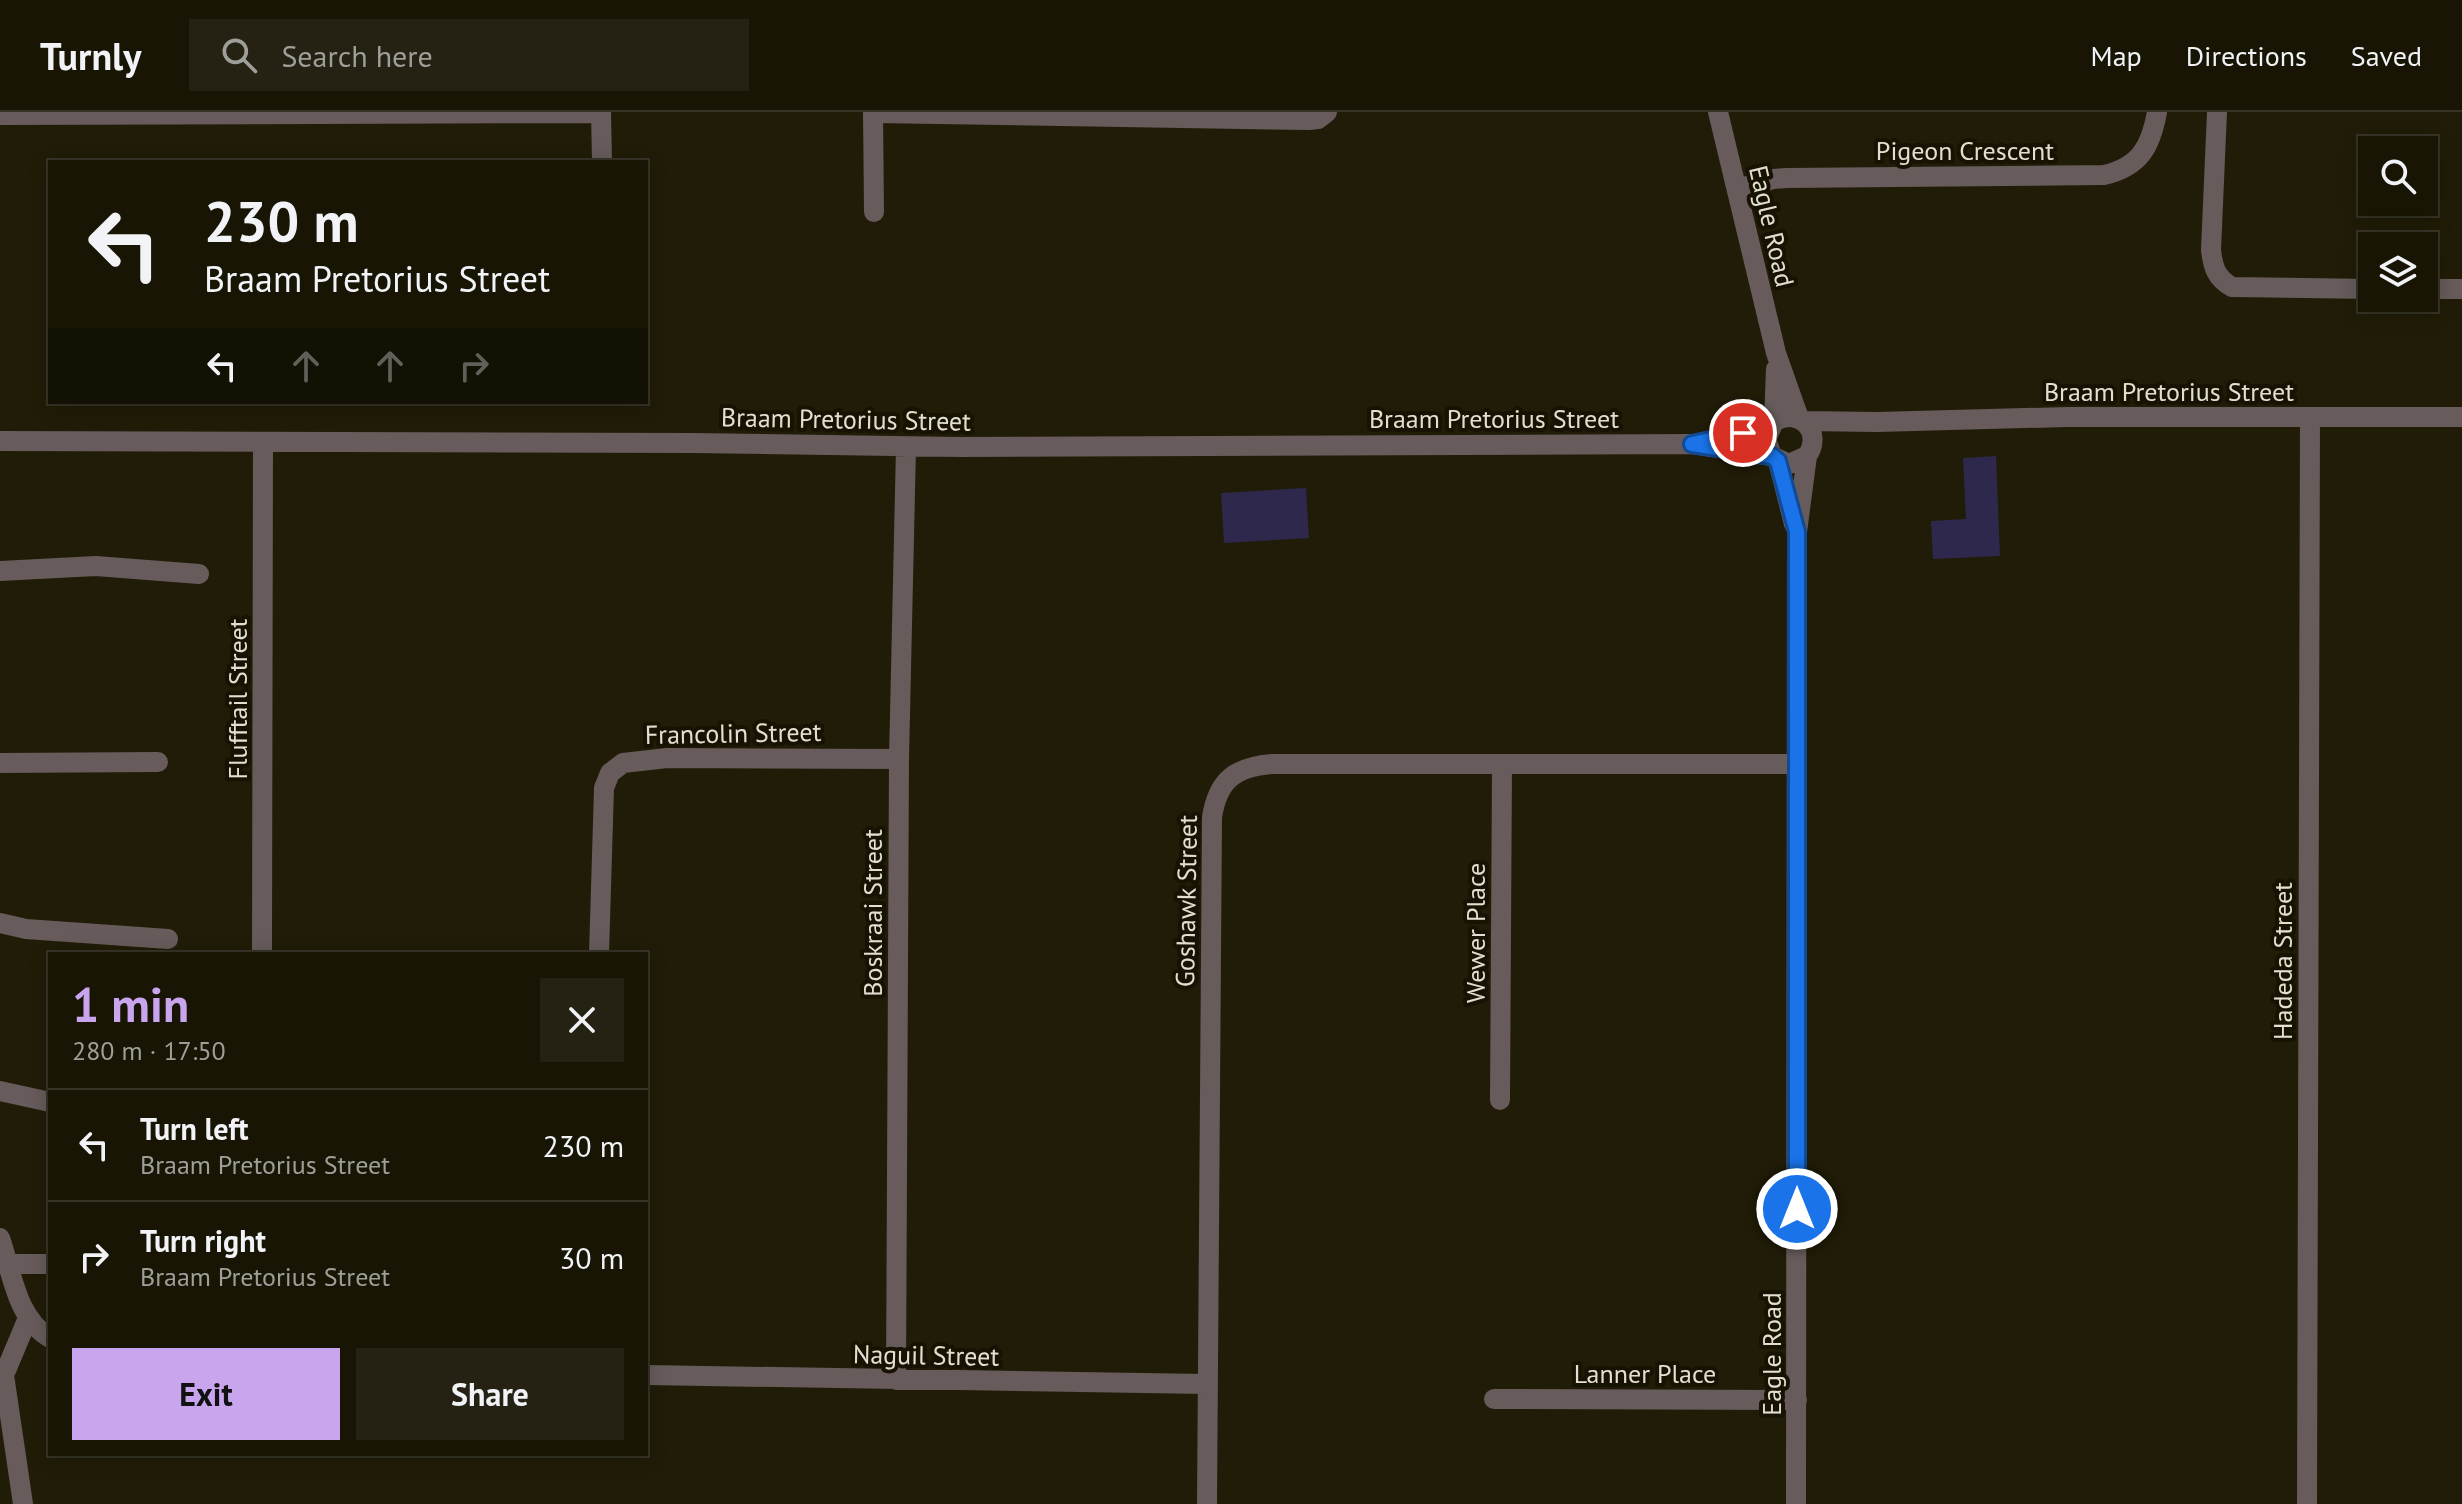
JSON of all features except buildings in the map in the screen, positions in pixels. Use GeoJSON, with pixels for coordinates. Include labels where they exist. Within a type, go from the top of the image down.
{"type":"FeatureCollection","features":[{"type":"Feature","properties":{"kind":"street"},"geometry":{"type":"LineString","coordinates":[[874,212],[873,112],[1309,120],[1318,119],[1327,112]]}},
{"type":"Feature","properties":{"kind":"street","name":"Eagle Road"},"geometry":{"type":"LineString","coordinates":[[1718,112],[1776,353],[1801,419]]}},
{"type":"Feature","properties":{"kind":"street","name":"Pigeon Crescent"},"geometry":{"type":"LineString","coordinates":[[1737,189],[1787,178],[2104,175],[2123,169],[2138,159],[2150,140],[2157,112]]}},
{"type":"Feature","properties":{"kind":"street"},"geometry":{"type":"LineString","coordinates":[[2217,112],[2211,250],[2215,271],[2222,282],[2232,287],[2358,289]]}},
{"type":"Feature","properties":{"kind":"street"},"geometry":{"type":"LineString","coordinates":[[0,115],[601,113],[602,160]]}},
{"type":"Feature","properties":{"kind":"street"},"geometry":{"type":"LineString","coordinates":[[2438,289],[2462,289]]}},
{"type":"Feature","properties":{"kind":"street","name":"Eagle Road"},"geometry":{"type":"LineString","coordinates":[[1772,425],[1776,353]]}},
{"type":"Feature","properties":{"kind":"street"},"geometry":{"type":"LineString","coordinates":[[1787,416],[1801,419],[1813,434],[1809,453],[1793,464],[1775,458],[1766,443],[1772,425],[1787,416]]}},
{"type":"Feature","properties":{"kind":"street","name":"Braam Pretorius Street"},"geometry":{"type":"LineString","coordinates":[[1801,419],[1877,422],[2003,417],[2462,417]]}},
{"type":"Feature","properties":{"kind":"street","name":"Hadeda Street"},"geometry":{"type":"LineString","coordinates":[[2307,1504],[2310,417]]}},
{"type":"Feature","properties":{"kind":"street","name":"Braam Pretorius Street"},"geometry":{"type":"LineString","coordinates":[[1809,453],[1835,434],[1877,422]]}},
{"type":"Feature","properties":{"kind":"street","name":"Braam Pretorius Street"},"geometry":{"type":"LineString","coordinates":[[1692,444],[1772,425]]}},
{"type":"Feature","properties":{"kind":"street","name":"Braam Pretorius Street"},"geometry":{"type":"LineString","coordinates":[[0,441],[693,443],[906,447],[1692,444],[1775,458]]}},
{"type":"Feature","properties":{"kind":"street","name":"Flufftail Street"},"geometry":{"type":"LineString","coordinates":[[262,952],[263,443]]}},
{"type":"Feature","properties":{"kind":"street","name":"Boskraai Street"},"geometry":{"type":"LineString","coordinates":[[896,1380],[899,759],[906,447]]}},
{"type":"Feature","properties":{"kind":"street","name":"Eagle Road"},"geometry":{"type":"LineString","coordinates":[[1796,1504],[1797,532],[1809,453]]}},
{"type":"Feature","properties":{"kind":"street","name":"Eagle Road"},"geometry":{"type":"LineString","coordinates":[[1775,458],[1797,532]]}},
{"type":"Feature","properties":{"kind":"street"},"geometry":{"type":"LineString","coordinates":[[0,571],[96,566],[199,574]]}},
{"type":"Feature","properties":{"kind":"street","name":"Francolin Street"},"geometry":{"type":"LineString","coordinates":[[599,952],[602,799],[610,773],[617,766],[633,761],[667,758],[899,759]]}},
{"type":"Feature","properties":{"kind":"street"},"geometry":{"type":"LineString","coordinates":[[0,763],[158,762]]}},
{"type":"Feature","properties":{"kind":"street","name":"Goshawk Street"},"geometry":{"type":"LineString","coordinates":[[1207,1504],[1212,817],[1216,796],[1236,772],[1272,764],[1797,764]]}},
{"type":"Feature","properties":{"kind":"street","name":"Wewer Place"},"geometry":{"type":"LineString","coordinates":[[1500,1100],[1502,765]]}},
{"type":"Feature","properties":{"kind":"street"},"geometry":{"type":"LineString","coordinates":[[0,923],[26,929],[168,939]]}},
{"type":"Feature","properties":{"kind":"street"},"geometry":{"type":"LineString","coordinates":[[0,1091],[48,1102]]}},
{"type":"Feature","properties":{"kind":"street"},"geometry":{"type":"LineString","coordinates":[[0,1238],[28,1318],[48,1337]]}},
{"type":"Feature","properties":{"kind":"street"},"geometry":{"type":"LineString","coordinates":[[8,1264],[48,1264]]}},
{"type":"Feature","properties":{"kind":"street"},"geometry":{"type":"LineString","coordinates":[[23,1504],[2,1375],[28,1318]]}},
{"type":"Feature","properties":{"kind":"street","name":"Naguil Street"},"geometry":{"type":"LineString","coordinates":[[648,1375],[1206,1384]]}},
{"type":"Feature","properties":{"kind":"street","name":"Lanner Place"},"geometry":{"type":"LineString","coordinates":[[1494,1399],[1797,1400]]}},
{"type":"Feature","properties":{"kind":"route"},"geometry":{"type":"LineString","coordinates":[[1743,433],[1692,444],[1772,456],[1778,461],[1797,532],[1797,1209]]}}]}
